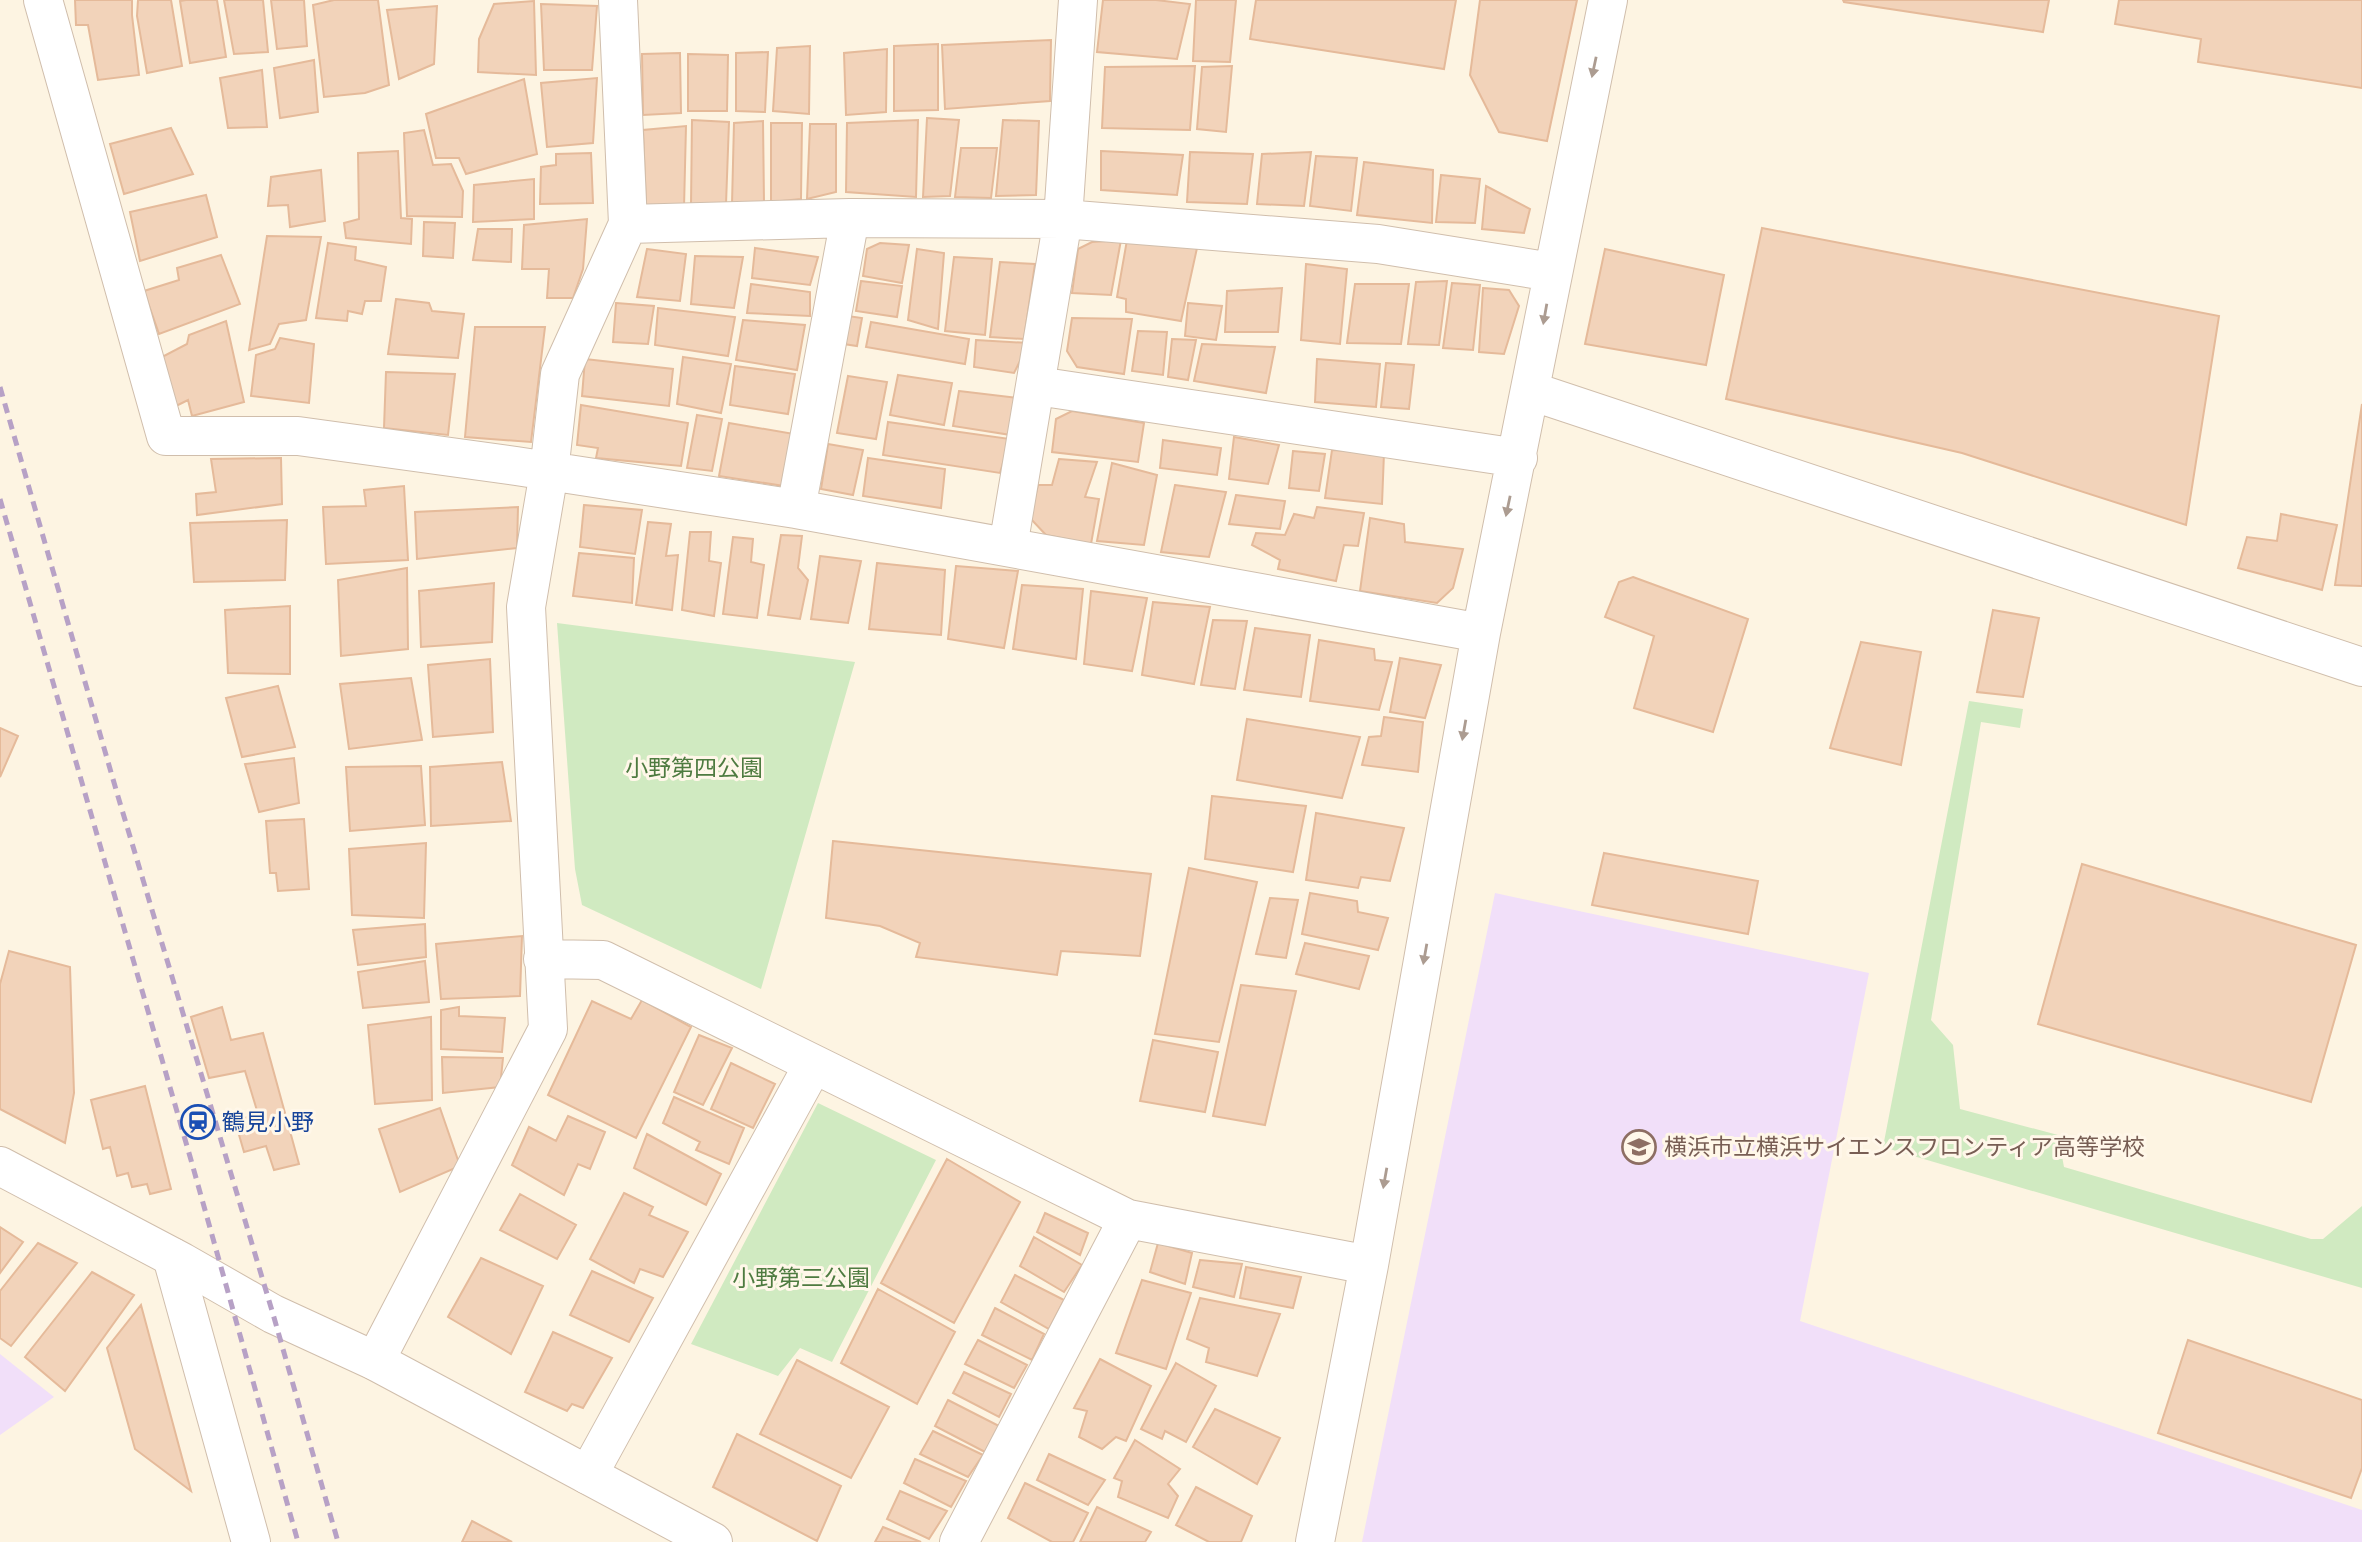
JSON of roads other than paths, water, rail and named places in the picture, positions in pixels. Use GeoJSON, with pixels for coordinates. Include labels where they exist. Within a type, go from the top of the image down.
{"type":"FeatureCollection","features":[{"type":"Feature","properties":{"kind":"street"},"geometry":{"type":"LineString","coordinates":[[43,0],[166,436],[298,436],[796,509],[1481,633]]}},
{"type":"Feature","properties":{"kind":"street"},"geometry":{"type":"LineString","coordinates":[[375,1361],[548,1029],[526,607],[549,472],[560,374],[628,224],[618,0]]}},
{"type":"Feature","properties":{"kind":"street"},"geometry":{"type":"LineString","coordinates":[[1008,547],[1063,219],[1078,0]]}},
{"type":"Feature","properties":{"kind":"street"},"geometry":{"type":"LineString","coordinates":[[1315,1542],[1369,1265],[1481,633],[1608,0]]}},
{"type":"Feature","properties":{"kind":"street"},"geometry":{"type":"LineString","coordinates":[[628,224],[850,218],[1063,219],[1378,244],[1552,272]]}},
{"type":"Feature","properties":{"kind":"street"},"geometry":{"type":"LineString","coordinates":[[796,509],[850,218]]}},
{"type":"Feature","properties":{"kind":"street"},"geometry":{"type":"LineString","coordinates":[[1037,386],[1518,458]]}},
{"type":"Feature","properties":{"kind":"street"},"geometry":{"type":"LineString","coordinates":[[1531,391],[2362,667]]}},
{"type":"Feature","properties":{"kind":"street"},"geometry":{"type":"LineString","coordinates":[[543,959],[603,961],[1128,1219],[1369,1265]]}},
{"type":"Feature","properties":{"kind":"street"},"geometry":{"type":"LineString","coordinates":[[589,1475],[813,1065]]}},
{"type":"Feature","properties":{"kind":"street"},"geometry":{"type":"LineString","coordinates":[[0,1167],[172,1256],[273,1314],[375,1361],[713,1542]]}},
{"type":"Feature","properties":{"kind":"street"},"geometry":{"type":"LineString","coordinates":[[959,1542],[1128,1219]]}},
{"type":"Feature","properties":{"kind":"street"},"geometry":{"type":"LineString","coordinates":[[172,1256],[251,1542]]}},
{"type":"Feature","properties":{"kind":"railway"},"geometry":{"type":"LineString","coordinates":[[0,387],[338,1542]]}},
{"type":"Feature","properties":{"kind":"railway"},"geometry":{"type":"LineString","coordinates":[[0,499],[298,1542]]}},
{"type":"Feature","properties":{"kind":"place","name":"鶴見小野"},"geometry":{"type":"Point","coordinates":[198,1122]}},
{"type":"Feature","properties":{"kind":"place","name":"横浜市立横浜サイエンスフロンティア高等学校"},"geometry":{"type":"Point","coordinates":[1639,1147]}},
{"type":"Feature","properties":{"kind":"park label","name":"小野第四公園"},"geometry":{"type":"Point","coordinates":[694,768]}},
{"type":"Feature","properties":{"kind":"park label","name":"小野第三公園"},"geometry":{"type":"Point","coordinates":[801,1278]}}]}
